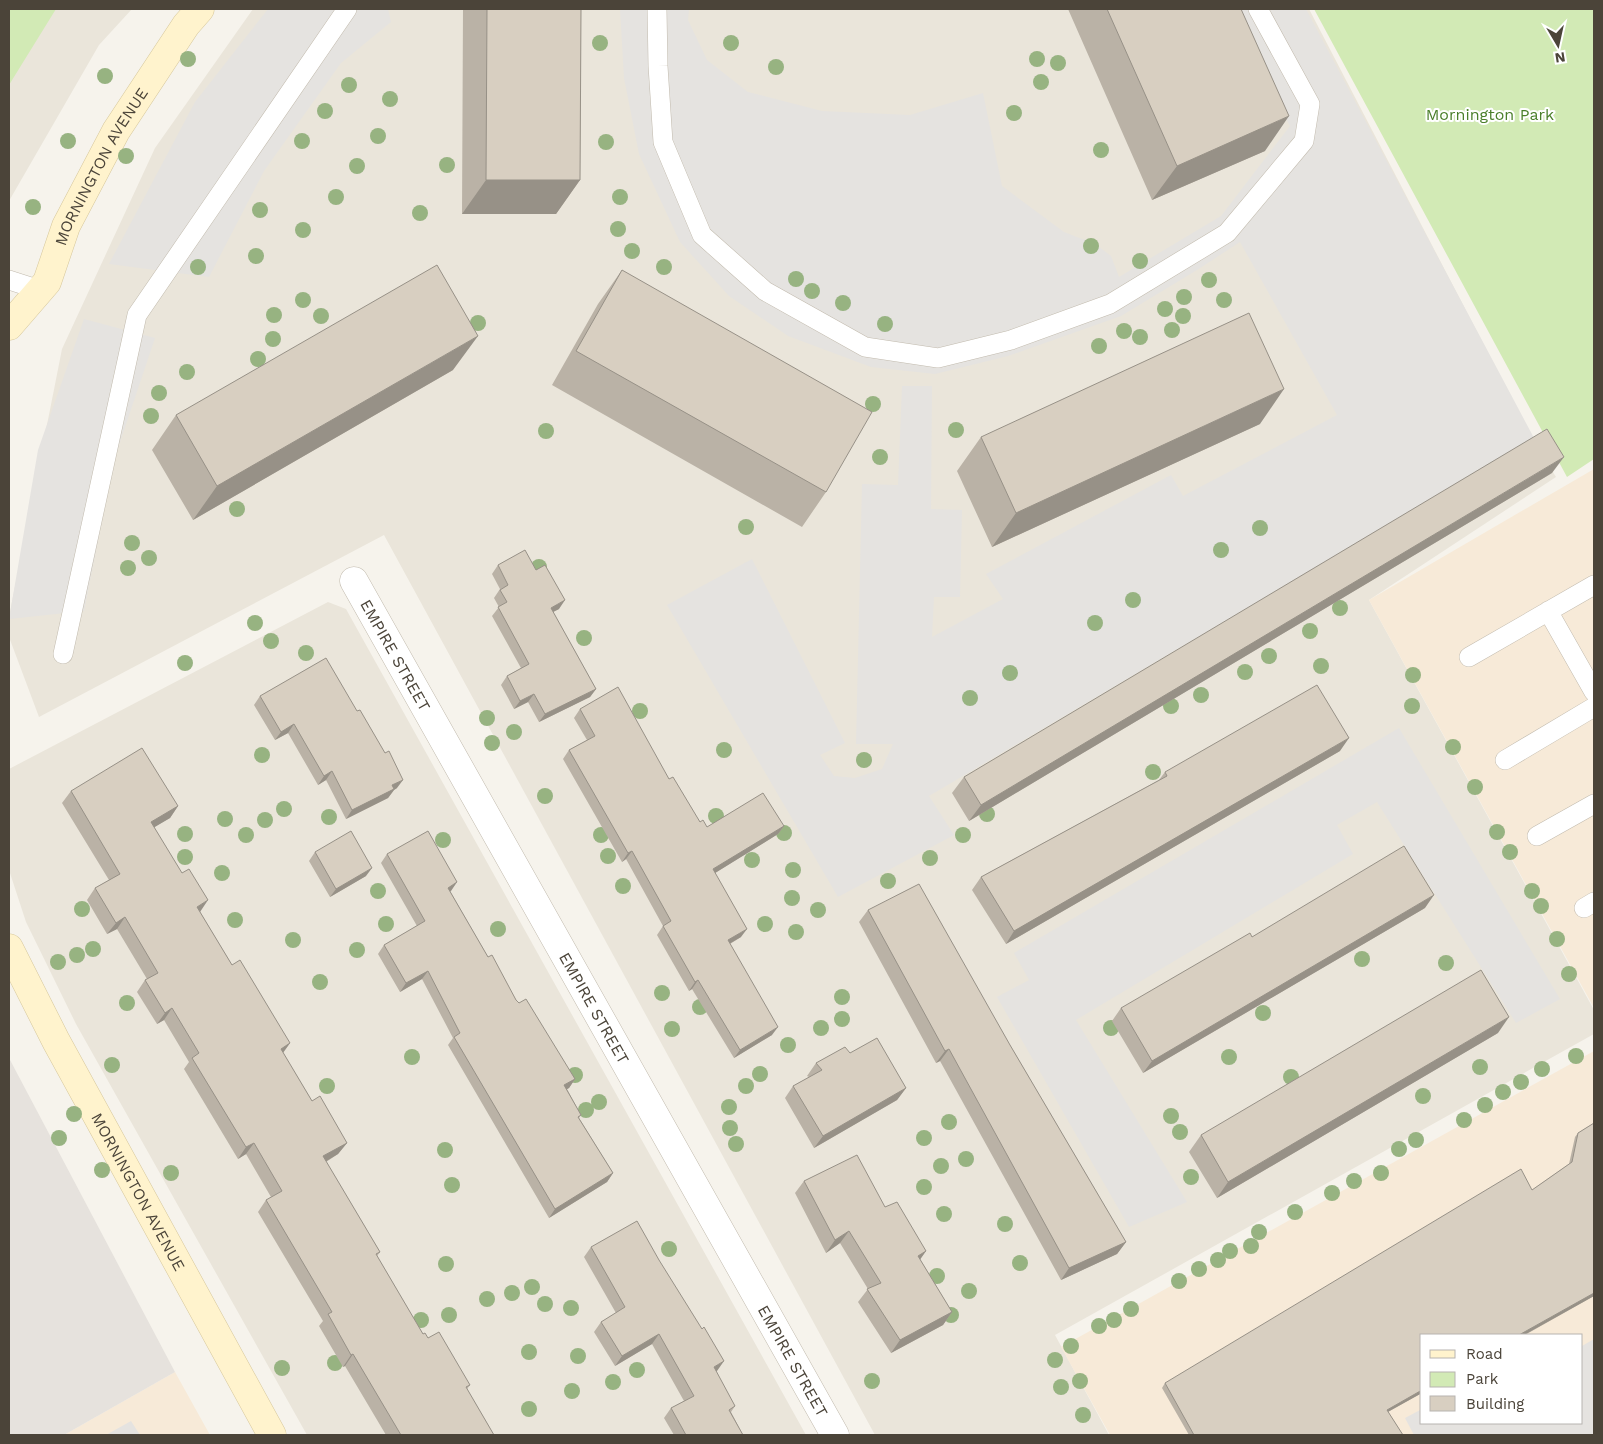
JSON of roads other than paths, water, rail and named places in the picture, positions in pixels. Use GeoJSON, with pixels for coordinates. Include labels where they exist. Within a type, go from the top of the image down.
{"type":"FeatureCollection","features":[{"type":"Feature","properties":{"kind":"street","name":"MORNINGTON AVENUE"},"geometry":{"type":"LineString","coordinates":[[9,326],[47,282],[66,226],[116,131],[186,25],[200,9]]}},
{"type":"Feature","properties":{"kind":"street","name":"EMPIRE STREET"},"geometry":{"type":"LineString","coordinates":[[354,581],[835,1435]]}},
{"type":"Feature","properties":{"kind":"street","name":"MORNINGTON AVENUE"},"geometry":{"type":"LineString","coordinates":[[9,948],[56,1041],[272,1435]]}},
{"type":"Feature","properties":{"kind":"lane"},"geometry":{"type":"LineString","coordinates":[[63,654],[137,315],[347,9]]}},
{"type":"Feature","properties":{"kind":"lane"},"geometry":{"type":"LineString","coordinates":[[658,9],[658,66],[663,142],[702,235],[765,291],[865,347],[938,358],[1011,340],[1110,304],[1227,233],[1304,141],[1310,104],[1258,9]]}},
{"type":"Feature","properties":{"kind":"lane"},"geometry":{"type":"LineString","coordinates":[[9,280],[40,290]]}},
{"type":"Feature","properties":{"kind":"lane"},"geometry":{"type":"LineString","coordinates":[[1469,657],[1548,610],[1594,586]]}},
{"type":"Feature","properties":{"kind":"lane"},"geometry":{"type":"LineString","coordinates":[[1548,610],[1594,692]]}},
{"type":"Feature","properties":{"kind":"lane"},"geometry":{"type":"LineString","coordinates":[[1505,760],[1594,707]]}},
{"type":"Feature","properties":{"kind":"lane"},"geometry":{"type":"LineString","coordinates":[[1537,836],[1594,804]]}},
{"type":"Feature","properties":{"kind":"park label","name":"Mornington Park"},"geometry":{"type":"Point","coordinates":[1490,114]}}]}
